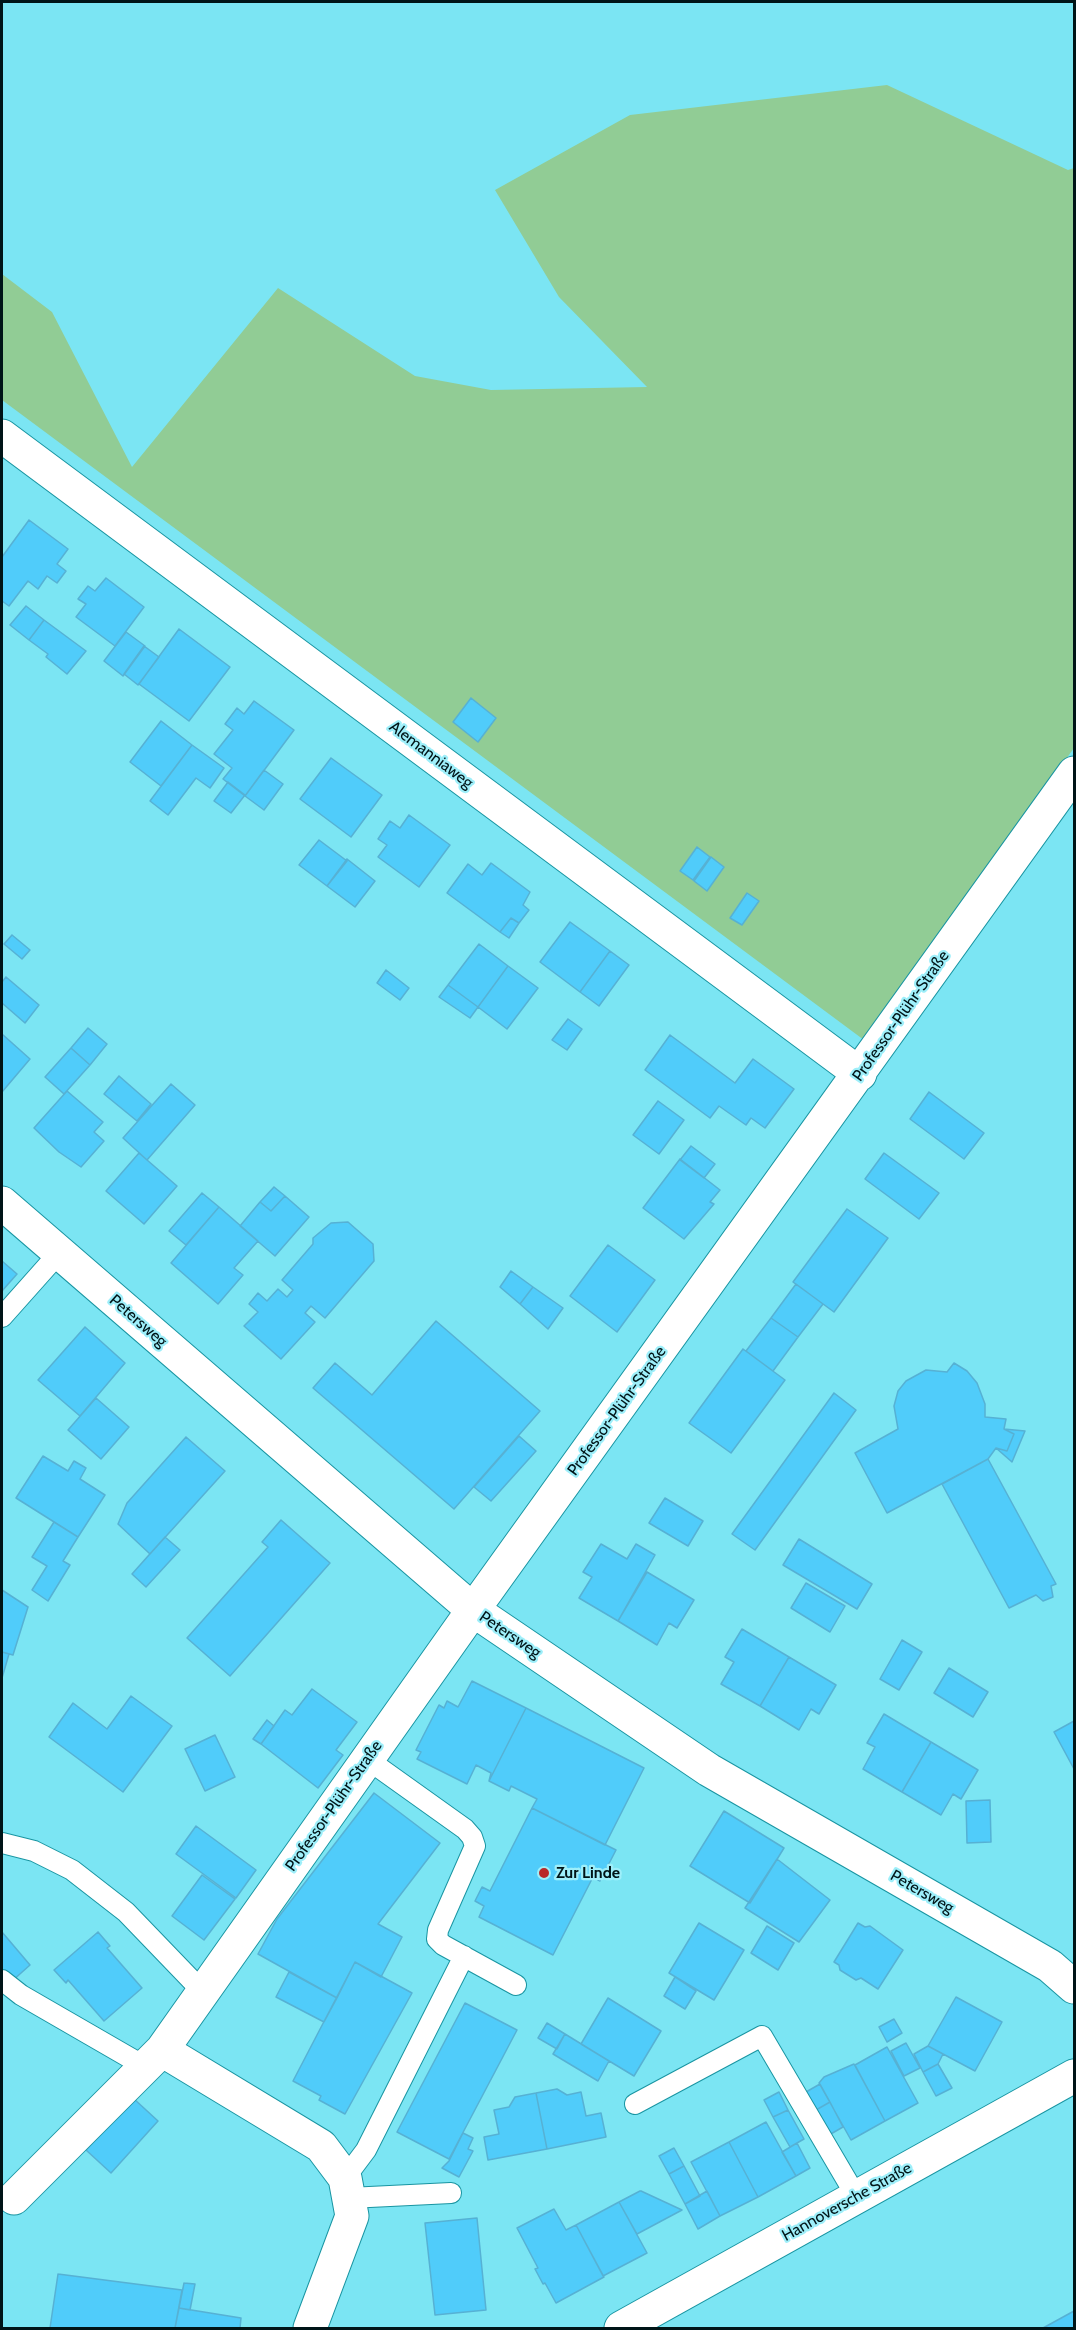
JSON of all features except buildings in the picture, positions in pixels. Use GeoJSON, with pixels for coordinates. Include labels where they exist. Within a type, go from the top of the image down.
{"type":"FeatureCollection","features":[{"type":"Feature","properties":{"kind":"street","name":"Alemanniaweg"},"geometry":{"type":"LineString","coordinates":[[2,436],[860,1074]]}},
{"type":"Feature","properties":{"kind":"street","name":"Professor-Plühr-Straße"},"geometry":{"type":"LineString","coordinates":[[14,2198],[153,2058],[203,1992],[473,1610],[1074,773]]}},
{"type":"Feature","properties":{"kind":"street","name":"Petersweg"},"geometry":{"type":"LineString","coordinates":[[2,1203],[473,1610],[709,1770],[1050,1966],[1074,1987]]}},
{"type":"Feature","properties":{"kind":"street"},"geometry":{"type":"LineString","coordinates":[[153,2058],[321,2146],[347,2188],[352,2216],[310,2328]]}},
{"type":"Feature","properties":{"kind":"street","name":"Hannoversche Straße"},"geometry":{"type":"LineString","coordinates":[[621,2328],[1074,2076]]}},
{"type":"Feature","properties":{"kind":"lane"},"geometry":{"type":"LineString","coordinates":[[2,1317],[59,1253]]}},
{"type":"Feature","properties":{"kind":"lane"},"geometry":{"type":"LineString","coordinates":[[368,1759],[465,1829],[472,1837],[474,1846],[438,1930],[437,1939],[442,1945],[516,1985]]}},
{"type":"Feature","properties":{"kind":"lane"},"geometry":{"type":"LineString","coordinates":[[2,1843],[34,1851],[72,1870],[126,1912],[203,1992]]}},
{"type":"Feature","properties":{"kind":"lane"},"geometry":{"type":"LineString","coordinates":[[451,2193],[410,2197],[347,2188],[464,1956]]}},
{"type":"Feature","properties":{"kind":"lane"},"geometry":{"type":"LineString","coordinates":[[2,1980],[21,1995],[153,2058]]}},
{"type":"Feature","properties":{"kind":"lane"},"geometry":{"type":"LineString","coordinates":[[635,2104],[762,2036],[856,2196]]}},
{"type":"Feature","properties":{"kind":"green space"},"geometry":{"type":"Polygon","coordinates":[[[887,85],[1068,170],[1074,168],[1074,748],[864,1040],[2,400],[2,274],[52,312],[132,467],[278,288],[415,376],[491,390],[647,387],[559,297],[495,190],[630,115],[887,85]]]}},
{"type":"Feature","properties":{"kind":"place","name":"Zur Linde"},"geometry":{"type":"Point","coordinates":[544,1873]}}]}
